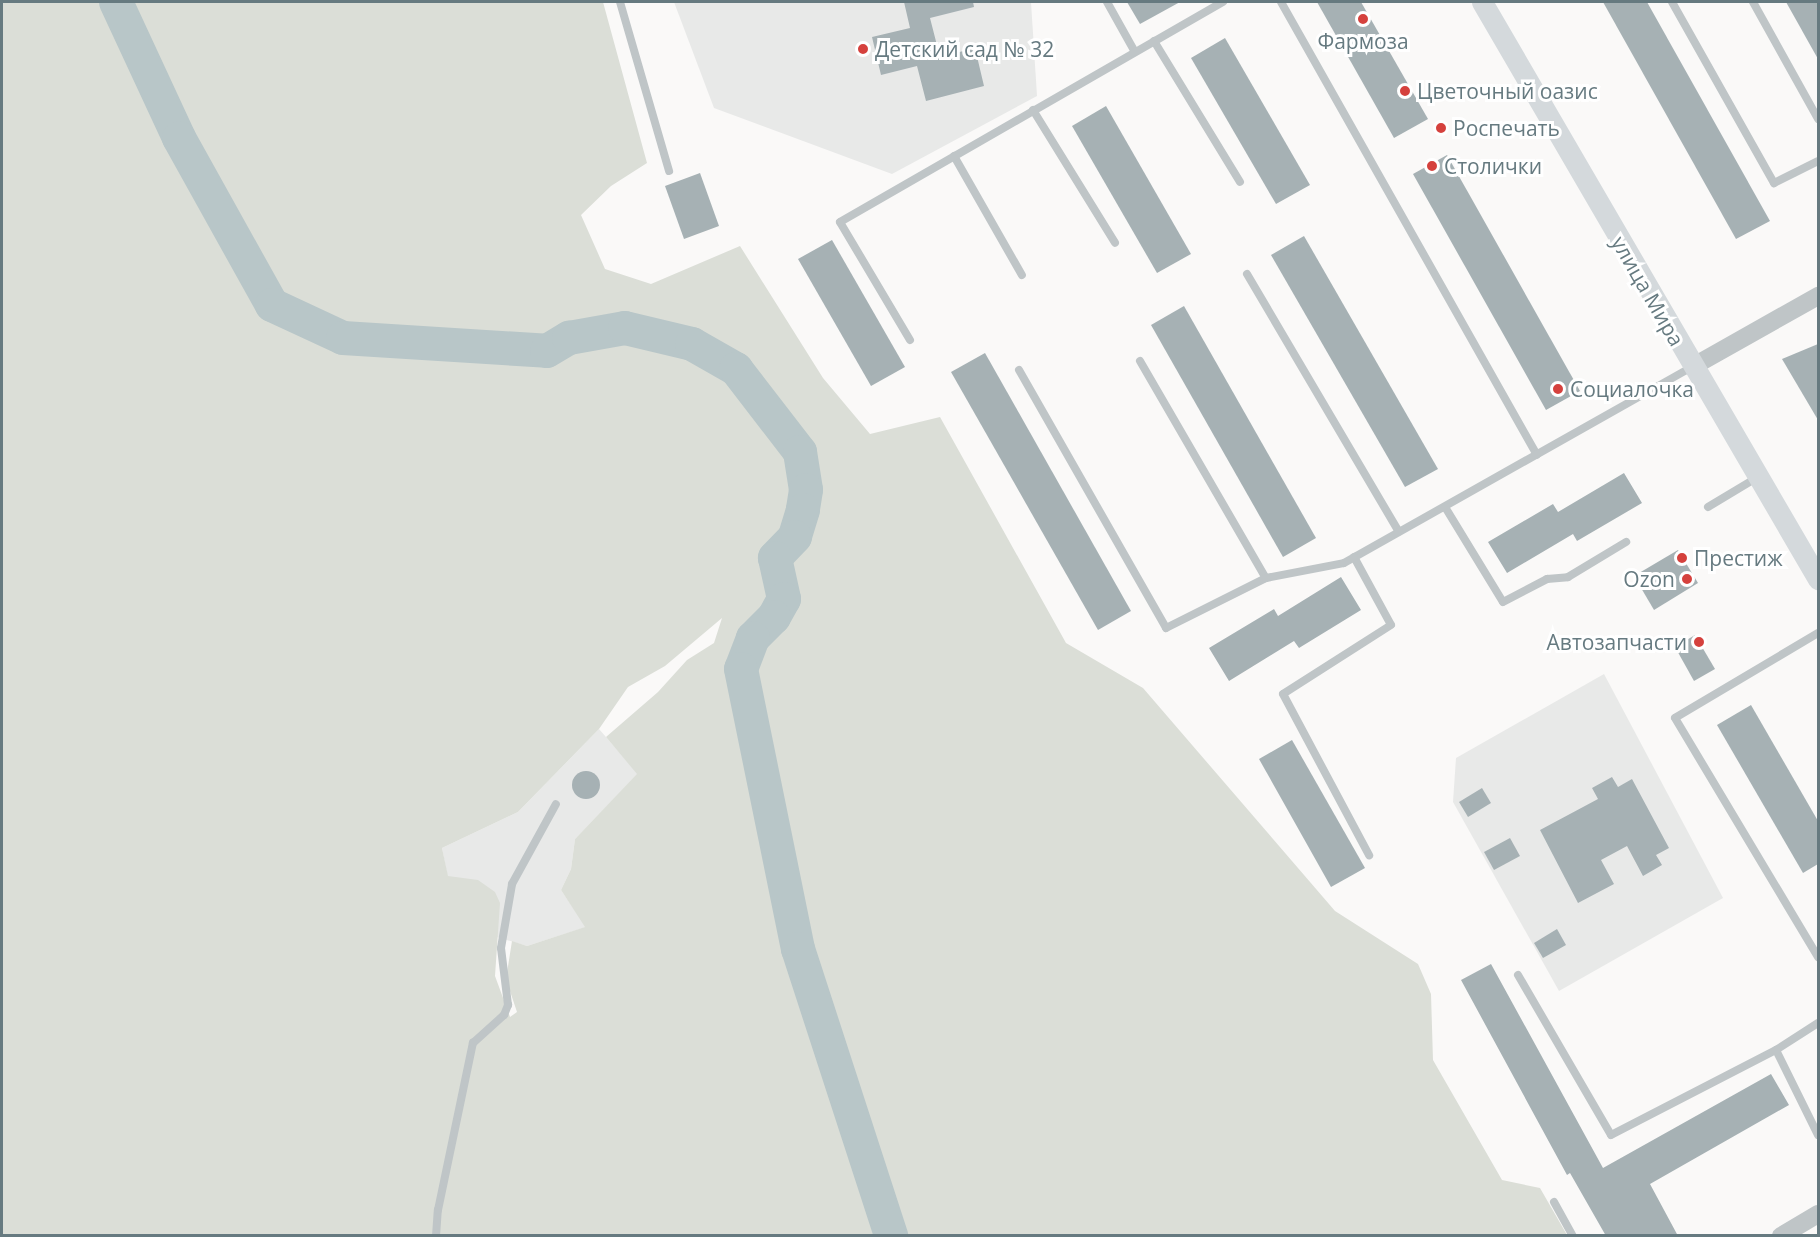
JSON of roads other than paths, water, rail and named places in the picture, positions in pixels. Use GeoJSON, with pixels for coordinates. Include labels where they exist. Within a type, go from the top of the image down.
{"type":"FeatureCollection","features":[{"type":"Feature","properties":{"kind":"main road","name":"улица Мира"},"geometry":{"type":"LineString","coordinates":[[1482,2],[1692,367],[1818,579]]}},
{"type":"Feature","properties":{"kind":"street"},"geometry":{"type":"LineString","coordinates":[[1692,367],[1818,296]]}},
{"type":"Feature","properties":{"kind":"street"},"geometry":{"type":"LineString","coordinates":[[1781,1236],[1818,1214]]}},
{"type":"Feature","properties":{"kind":"lane"},"geometry":{"type":"LineString","coordinates":[[620,2],[669,171]]}},
{"type":"Feature","properties":{"kind":"lane"},"geometry":{"type":"LineString","coordinates":[[1107,2],[1135,52]]}},
{"type":"Feature","properties":{"kind":"lane"},"geometry":{"type":"LineString","coordinates":[[910,340],[840,222],[1223,2]]}},
{"type":"Feature","properties":{"kind":"lane"},"geometry":{"type":"LineString","coordinates":[[1281,2],[1538,455]]}},
{"type":"Feature","properties":{"kind":"lane"},"geometry":{"type":"LineString","coordinates":[[1672,2],[1774,183],[1818,161]]}},
{"type":"Feature","properties":{"kind":"lane"},"geometry":{"type":"LineString","coordinates":[[1754,2],[1818,119]]}},
{"type":"Feature","properties":{"kind":"lane"},"geometry":{"type":"LineString","coordinates":[[1155,41],[1240,182]]}},
{"type":"Feature","properties":{"kind":"lane"},"geometry":{"type":"LineString","coordinates":[[1033,110],[1115,243]]}},
{"type":"Feature","properties":{"kind":"lane"},"geometry":{"type":"LineString","coordinates":[[954,156],[1022,275]]}},
{"type":"Feature","properties":{"kind":"lane"},"geometry":{"type":"LineString","coordinates":[[1247,274],[1399,532]]}},
{"type":"Feature","properties":{"kind":"lane"},"geometry":{"type":"LineString","coordinates":[[1140,361],[1266,578]]}},
{"type":"Feature","properties":{"kind":"lane"},"geometry":{"type":"LineString","coordinates":[[1019,370],[1166,628],[1266,578],[1344,563],[1692,367]]}},
{"type":"Feature","properties":{"kind":"lane"},"geometry":{"type":"LineString","coordinates":[[1708,507],[1758,477]]}},
{"type":"Feature","properties":{"kind":"lane"},"geometry":{"type":"LineString","coordinates":[[1445,507],[1503,602],[1546,579],[1568,578],[1626,542]]}},
{"type":"Feature","properties":{"kind":"lane"},"geometry":{"type":"LineString","coordinates":[[1354,557],[1391,625],[1283,694],[1369,855]]}},
{"type":"Feature","properties":{"kind":"lane"},"geometry":{"type":"LineString","coordinates":[[1818,633],[1675,718],[1818,957]]}},
{"type":"Feature","properties":{"kind":"lane"},"geometry":{"type":"LineString","coordinates":[[436,1236],[438,1210],[473,1042],[504,1015],[508,1005],[501,948],[512,884],[556,804]]}},
{"type":"Feature","properties":{"kind":"lane"},"geometry":{"type":"LineString","coordinates":[[1518,975],[1611,1135],[1776,1050],[1818,1023]]}},
{"type":"Feature","properties":{"kind":"lane"},"geometry":{"type":"LineString","coordinates":[[1776,1050],[1818,1135]]}},
{"type":"Feature","properties":{"kind":"lane"},"geometry":{"type":"LineString","coordinates":[[1554,1202],[1574,1236]]}},
{"type":"Feature","properties":{"kind":"waterway"},"geometry":{"type":"LineString","coordinates":[[116,2],[179,138],[272,305],[343,338],[547,351],[569,338],[625,328],[692,344],[736,369],[800,452],[806,490],[803,510],[795,537],[775,558],[784,599],[774,617],[753,638],[741,669],[798,949],[891,1236]]}},
{"type":"Feature","properties":{"kind":"place","name":"Фармоза"},"geometry":{"type":"Point","coordinates":[1363,19]}},
{"type":"Feature","properties":{"kind":"place","name":"Детский сад № 32"},"geometry":{"type":"Point","coordinates":[863,49]}},
{"type":"Feature","properties":{"kind":"place","name":"Цветочный оазис"},"geometry":{"type":"Point","coordinates":[1405,91]}},
{"type":"Feature","properties":{"kind":"place","name":"Роспечать"},"geometry":{"type":"Point","coordinates":[1441,128]}},
{"type":"Feature","properties":{"kind":"place","name":"Столички"},"geometry":{"type":"Point","coordinates":[1432,166]}},
{"type":"Feature","properties":{"kind":"place","name":"Социалочка"},"geometry":{"type":"Point","coordinates":[1558,389]}},
{"type":"Feature","properties":{"kind":"place","name":"Престиж"},"geometry":{"type":"Point","coordinates":[1682,558]}},
{"type":"Feature","properties":{"kind":"place","name":"Ozon"},"geometry":{"type":"Point","coordinates":[1687,579]}},
{"type":"Feature","properties":{"kind":"place","name":"Автозапчасти"},"geometry":{"type":"Point","coordinates":[1699,642]}}]}
